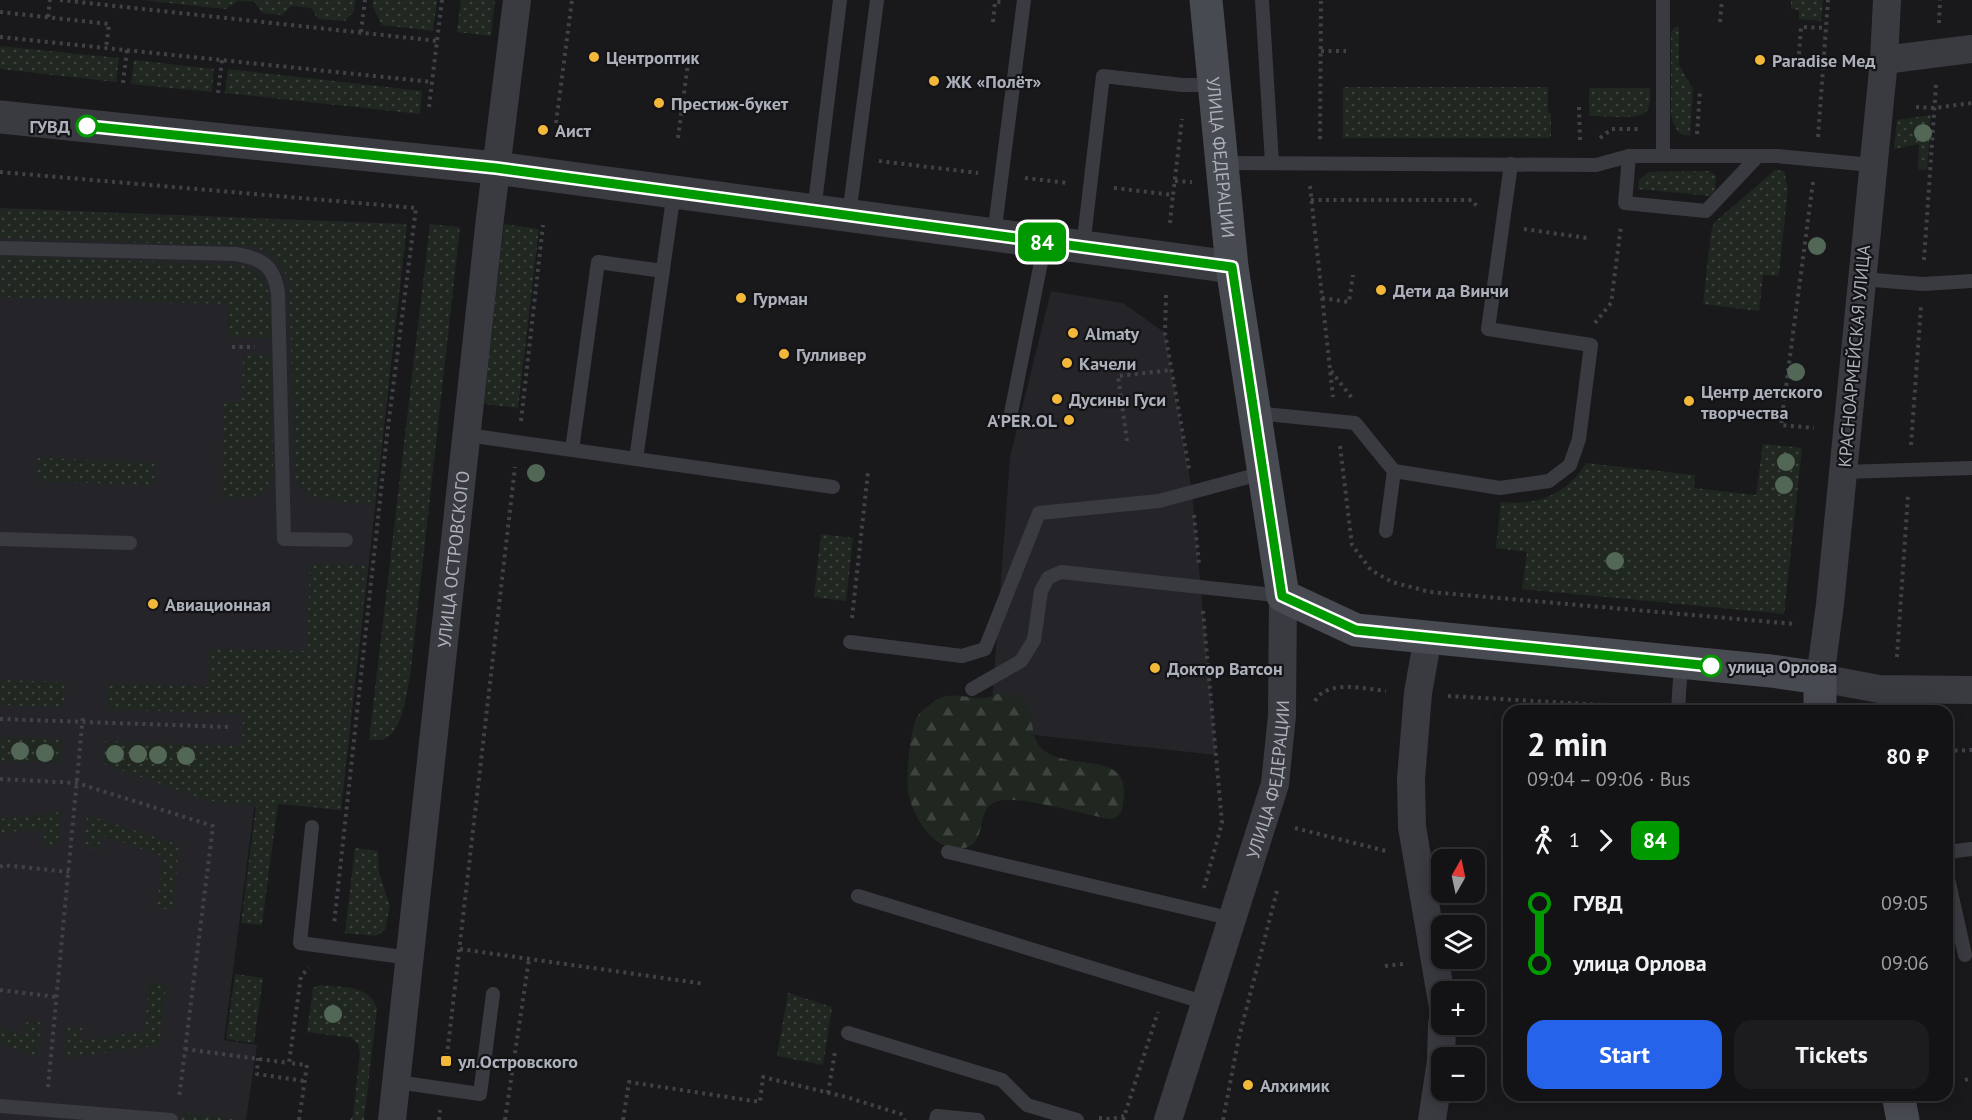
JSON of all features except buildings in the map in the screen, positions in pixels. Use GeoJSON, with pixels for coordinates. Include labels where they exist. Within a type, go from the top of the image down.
{"type":"FeatureCollection","features":[{"type":"Feature","properties":{"kind":"main road","name":"УЛИЦА ФЕДЕРАЦИИ"},"geometry":{"type":"LineString","coordinates":[[1206,0],[1215,85],[1210,173],[1232,267],[1282,596]]}},
{"type":"Feature","properties":{"kind":"main road"},"geometry":{"type":"LineString","coordinates":[[1282,596],[1356,630],[1820,678]]}},
{"type":"Feature","properties":{"kind":"main road","name":"КРАСНОАРМЕЙСКАЯ УЛИЦА"},"geometry":{"type":"LineString","coordinates":[[1820,678],[1820,705]]}},
{"type":"Feature","properties":{"kind":"main road"},"geometry":{"type":"LineString","coordinates":[[1899,1101],[1903,1120]]}},
{"type":"Feature","properties":{"kind":"street","name":"УЛИЦА ОСТРОВСКОГО"},"geometry":{"type":"LineString","coordinates":[[392,1120],[496,168],[517,0]]}},
{"type":"Feature","properties":{"kind":"street","name":"КРАСНОАРМЕЙСКАЯ УЛИЦА"},"geometry":{"type":"LineString","coordinates":[[1820,678],[1830,604],[1884,60],[1887,0]]}},
{"type":"Feature","properties":{"kind":"street"},"geometry":{"type":"LineString","coordinates":[[1884,60],[1972,49]]}},
{"type":"Feature","properties":{"kind":"street"},"geometry":{"type":"LineString","coordinates":[[0,117],[496,168],[1232,267]]}},
{"type":"Feature","properties":{"kind":"street","name":"УЛИЦА ФЕДЕРАЦИИ"},"geometry":{"type":"LineString","coordinates":[[1168,1120],[1275,784],[1282,715],[1282,596]]}},
{"type":"Feature","properties":{"kind":"street"},"geometry":{"type":"LineString","coordinates":[[1428,637],[1418,693],[1411,779],[1412,827],[1438,981]]}},
{"type":"Feature","properties":{"kind":"street"},"geometry":{"type":"LineString","coordinates":[[1820,678],[1879,689],[1972,690]]}},
{"type":"Feature","properties":{"kind":"street"},"geometry":{"type":"LineString","coordinates":[[1432,1120],[1441,1061],[1442,1035]]}},
{"type":"Feature","properties":{"kind":"lane"},"geometry":{"type":"LineString","coordinates":[[814,211],[840,0]]}},
{"type":"Feature","properties":{"kind":"lane"},"geometry":{"type":"LineString","coordinates":[[849,216],[877,0]]}},
{"type":"Feature","properties":{"kind":"lane"},"geometry":{"type":"LineString","coordinates":[[994,235],[1024,0]]}},
{"type":"Feature","properties":{"kind":"lane"},"geometry":{"type":"LineString","coordinates":[[1262,0],[1272,163]]}},
{"type":"Feature","properties":{"kind":"lane"},"geometry":{"type":"LineString","coordinates":[[1663,156],[1664,0]]}},
{"type":"Feature","properties":{"kind":"lane"},"geometry":{"type":"LineString","coordinates":[[1083,247],[1104,76],[1182,85],[1215,85]]}},
{"type":"Feature","properties":{"kind":"lane"},"geometry":{"type":"LineString","coordinates":[[1210,173],[1272,163],[1596,165],[1629,156],[1758,156],[1872,165]]}},
{"type":"Feature","properties":{"kind":"lane"},"geometry":{"type":"LineString","coordinates":[[1629,156],[1625,203],[1706,211],[1758,156]]}},
{"type":"Feature","properties":{"kind":"lane"},"geometry":{"type":"LineString","coordinates":[[1254,413],[1355,423],[1394,471],[1500,488],[1549,481],[1570,465],[1579,439],[1592,345],[1488,329],[1511,164]]}},
{"type":"Feature","properties":{"kind":"lane"},"geometry":{"type":"LineString","coordinates":[[636,459],[674,192]]}},
{"type":"Feature","properties":{"kind":"lane"},"geometry":{"type":"LineString","coordinates":[[1011,413],[1045,242]]}},
{"type":"Feature","properties":{"kind":"lane"},"geometry":{"type":"LineString","coordinates":[[0,248],[235,254],[252,257],[266,265],[276,278],[278,293],[284,538],[346,540]]}},
{"type":"Feature","properties":{"kind":"lane"},"geometry":{"type":"LineString","coordinates":[[572,450],[598,262],[663,271]]}},
{"type":"Feature","properties":{"kind":"lane"},"geometry":{"type":"LineString","coordinates":[[1861,279],[1923,284],[1972,281]]}},
{"type":"Feature","properties":{"kind":"lane"},"geometry":{"type":"LineString","coordinates":[[467,435],[834,487]]}},
{"type":"Feature","properties":{"kind":"lane"},"geometry":{"type":"LineString","coordinates":[[1843,472],[1972,468]]}},
{"type":"Feature","properties":{"kind":"lane"},"geometry":{"type":"LineString","coordinates":[[1386,531],[1394,471]]}},
{"type":"Feature","properties":{"kind":"lane"},"geometry":{"type":"LineString","coordinates":[[850,642],[962,656],[985,649],[1039,513],[1159,501],[1263,472]]}},
{"type":"Feature","properties":{"kind":"lane"},"geometry":{"type":"LineString","coordinates":[[0,539],[130,543]]}},
{"type":"Feature","properties":{"kind":"lane"},"geometry":{"type":"LineString","coordinates":[[972,689],[1021,661],[1034,640],[1041,591],[1048,578],[1061,572],[1282,596]]}},
{"type":"Feature","properties":{"kind":"lane"},"geometry":{"type":"LineString","coordinates":[[1678,705],[1681,662]]}},
{"type":"Feature","properties":{"kind":"lane"},"geometry":{"type":"LineString","coordinates":[[312,827],[300,943],[410,958]]}},
{"type":"Feature","properties":{"kind":"lane"},"geometry":{"type":"LineString","coordinates":[[1953,851],[1972,849]]}},
{"type":"Feature","properties":{"kind":"lane"},"geometry":{"type":"LineString","coordinates":[[948,852],[1233,918]]}},
{"type":"Feature","properties":{"kind":"lane"},"geometry":{"type":"LineString","coordinates":[[858,896],[1206,1003]]}},
{"type":"Feature","properties":{"kind":"lane"},"geometry":{"type":"LineString","coordinates":[[1953,901],[1965,955]]}},
{"type":"Feature","properties":{"kind":"lane"},"geometry":{"type":"LineString","coordinates":[[397,1082],[480,1094],[493,994]]}},
{"type":"Feature","properties":{"kind":"lane"},"geometry":{"type":"LineString","coordinates":[[848,1033],[1002,1080],[1027,1105],[1077,1120]]}},
{"type":"Feature","properties":{"kind":"lane"},"geometry":{"type":"LineString","coordinates":[[0,1106],[174,1114]]}},
{"type":"Feature","properties":{"kind":"lane"},"geometry":{"type":"LineString","coordinates":[[936,1120],[937,1116],[978,1120]]}},
{"type":"Feature","properties":{"kind":"path"},"geometry":{"type":"LineString","coordinates":[[48,17],[50,0]]}},
{"type":"Feature","properties":{"kind":"path"},"geometry":{"type":"LineString","coordinates":[[60,0],[438,41]]}},
{"type":"Feature","properties":{"kind":"path"},"geometry":{"type":"LineString","coordinates":[[361,32],[365,0]]}},
{"type":"Feature","properties":{"kind":"path"},"geometry":{"type":"LineString","coordinates":[[429,107],[442,0]]}},
{"type":"Feature","properties":{"kind":"path"},"geometry":{"type":"LineString","coordinates":[[556,123],[572,0]]}},
{"type":"Feature","properties":{"kind":"path"},"geometry":{"type":"LineString","coordinates":[[1320,139],[1322,0]]}},
{"type":"Feature","properties":{"kind":"path"},"geometry":{"type":"LineString","coordinates":[[1720,22],[1722,0]]}},
{"type":"Feature","properties":{"kind":"path"},"geometry":{"type":"LineString","coordinates":[[1815,159],[1828,0]]}},
{"type":"Feature","properties":{"kind":"path"},"geometry":{"type":"LineString","coordinates":[[993,22],[995,2]]}},
{"type":"Feature","properties":{"kind":"path"},"geometry":{"type":"LineString","coordinates":[[0,12],[109,24],[106,48]]}},
{"type":"Feature","properties":{"kind":"path"},"geometry":{"type":"LineString","coordinates":[[1799,54],[1801,27],[1826,28]]}},
{"type":"Feature","properties":{"kind":"path"},"geometry":{"type":"LineString","coordinates":[[0,37],[432,82]]}},
{"type":"Feature","properties":{"kind":"path"},"geometry":{"type":"LineString","coordinates":[[123,83],[127,50]]}},
{"type":"Feature","properties":{"kind":"path"},"geometry":{"type":"LineString","coordinates":[[1321,51],[1346,51]]}},
{"type":"Feature","properties":{"kind":"path"},"geometry":{"type":"LineString","coordinates":[[678,138],[688,56]]}},
{"type":"Feature","properties":{"kind":"path"},"geometry":{"type":"LineString","coordinates":[[218,93],[222,60]]}},
{"type":"Feature","properties":{"kind":"path"},"geometry":{"type":"LineString","coordinates":[[1170,223],[1183,104],[1182,85]]}},
{"type":"Feature","properties":{"kind":"path"},"geometry":{"type":"LineString","coordinates":[[1696,156],[1700,90]]}},
{"type":"Feature","properties":{"kind":"path"},"geometry":{"type":"LineString","coordinates":[[1916,107],[1934,108],[1972,103]]}},
{"type":"Feature","properties":{"kind":"path"},"geometry":{"type":"LineString","coordinates":[[1580,107],[1580,140]]}},
{"type":"Feature","properties":{"kind":"path"},"geometry":{"type":"LineString","coordinates":[[1896,657],[1934,108]]}},
{"type":"Feature","properties":{"kind":"path"},"geometry":{"type":"LineString","coordinates":[[856,159],[1173,195]]}},
{"type":"Feature","properties":{"kind":"path"},"geometry":{"type":"LineString","coordinates":[[0,172],[416,208],[387,435],[332,947],[301,976],[289,1063]]}},
{"type":"Feature","properties":{"kind":"path"},"geometry":{"type":"LineString","coordinates":[[1175,181],[1210,173]]}},
{"type":"Feature","properties":{"kind":"path"},"geometry":{"type":"LineString","coordinates":[[1815,416],[1814,428],[1781,425],[1813,178],[1822,179]]}},
{"type":"Feature","properties":{"kind":"path"},"geometry":{"type":"LineString","coordinates":[[1310,189],[1352,545],[1371,570],[1392,582],[1430,592],[1795,625],[1796,613]]}},
{"type":"Feature","properties":{"kind":"path"},"geometry":{"type":"LineString","coordinates":[[1311,200],[1472,200],[1483,214]]}},
{"type":"Feature","properties":{"kind":"path"},"geometry":{"type":"LineString","coordinates":[[1592,345],[1594,324],[1611,303],[1625,203]]}},
{"type":"Feature","properties":{"kind":"path"},"geometry":{"type":"LineString","coordinates":[[439,1120],[543,225]]}},
{"type":"Feature","properties":{"kind":"path"},"geometry":{"type":"LineString","coordinates":[[1503,226],[1587,238]]}},
{"type":"Feature","properties":{"kind":"path"},"geometry":{"type":"LineString","coordinates":[[1322,298],[1350,302],[1353,275]]}},
{"type":"Feature","properties":{"kind":"path"},"geometry":{"type":"LineString","coordinates":[[1166,295],[1165,333],[1192,492],[1222,823],[1197,910]]}},
{"type":"Feature","properties":{"kind":"path"},"geometry":{"type":"LineString","coordinates":[[1127,441],[1118,375],[1172,370]]}},
{"type":"Feature","properties":{"kind":"path"},"geometry":{"type":"LineString","coordinates":[[1330,371],[1358,405]]}},
{"type":"Feature","properties":{"kind":"path"},"geometry":{"type":"LineString","coordinates":[[850,642],[868,472]]}},
{"type":"Feature","properties":{"kind":"path"},"geometry":{"type":"LineString","coordinates":[[1314,703],[1318,695],[1328,690],[1341,688],[1418,693]]}},
{"type":"Feature","properties":{"kind":"path"},"geometry":{"type":"LineString","coordinates":[[1447,696],[1596,705]]}},
{"type":"Feature","properties":{"kind":"path"},"geometry":{"type":"LineString","coordinates":[[51,1057],[83,715]]}},
{"type":"Feature","properties":{"kind":"path"},"geometry":{"type":"LineString","coordinates":[[0,719],[230,727]]}},
{"type":"Feature","properties":{"kind":"path"},"geometry":{"type":"LineString","coordinates":[[1953,751],[1972,750]]}},
{"type":"Feature","properties":{"kind":"path"},"geometry":{"type":"LineString","coordinates":[[0,779],[77,783],[213,826],[185,1049],[174,1114]]}},
{"type":"Feature","properties":{"kind":"path"},"geometry":{"type":"LineString","coordinates":[[1291,838],[1296,819]]}},
{"type":"Feature","properties":{"kind":"path"},"geometry":{"type":"LineString","coordinates":[[1294,827],[1383,851]]}},
{"type":"Feature","properties":{"kind":"path"},"geometry":{"type":"LineString","coordinates":[[0,867],[3,865],[69,872]]}},
{"type":"Feature","properties":{"kind":"path"},"geometry":{"type":"LineString","coordinates":[[1223,1120],[1239,1037],[1279,882]]}},
{"type":"Feature","properties":{"kind":"path"},"geometry":{"type":"LineString","coordinates":[[460,949],[705,984]]}},
{"type":"Feature","properties":{"kind":"path"},"geometry":{"type":"LineString","coordinates":[[505,1120],[529,959]]}},
{"type":"Feature","properties":{"kind":"path"},"geometry":{"type":"LineString","coordinates":[[0,990],[57,997]]}},
{"type":"Feature","properties":{"kind":"path"},"geometry":{"type":"LineString","coordinates":[[1123,1120],[1157,1014],[1169,992]]}},
{"type":"Feature","properties":{"kind":"path"},"geometry":{"type":"LineString","coordinates":[[185,1049],[307,1065],[299,1120]]}},
{"type":"Feature","properties":{"kind":"path"},"geometry":{"type":"LineString","coordinates":[[258,1058],[257,1074],[304,1081]]}},
{"type":"Feature","properties":{"kind":"path"},"geometry":{"type":"LineString","coordinates":[[828,1093],[832,1071]]}},
{"type":"Feature","properties":{"kind":"path"},"geometry":{"type":"LineString","coordinates":[[623,1120],[629,1082],[760,1102],[763,1077],[901,1114],[905,1120]]}},
{"type":"Feature","properties":{"kind":"path"},"geometry":{"type":"LineString","coordinates":[[1965,1080],[1972,1078]]}},
{"type":"Feature","properties":{"kind":"shaded area"},"geometry":{"type":"Polygon","coordinates":[[[0,208],[407,224],[341,810],[255,802],[224,1040],[257,1045],[246,1120],[0,1120],[0,208]]]}},
{"type":"Feature","properties":{"kind":"shaded area"},"geometry":{"type":"Polygon","coordinates":[[[1051,291],[1123,303],[1165,333],[1192,492],[1216,755],[990,730],[1010,457],[1051,291]]]}},
{"type":"Feature","properties":{"kind":"green space"},"geometry":{"type":"Polygon","coordinates":[[[141,0],[355,0],[354,11],[345,21],[318,19],[311,8],[291,6],[282,15],[262,13],[255,2],[238,1],[226,9],[141,0]]]}},
{"type":"Feature","properties":{"kind":"green space"},"geometry":{"type":"Polygon","coordinates":[[[373,0],[437,0],[433,31],[382,25],[372,5],[373,0]]]}},
{"type":"Feature","properties":{"kind":"green space"},"geometry":{"type":"Polygon","coordinates":[[[461,0],[495,0],[491,36],[457,32],[461,0]]]}},
{"type":"Feature","properties":{"kind":"green space"},"geometry":{"type":"Polygon","coordinates":[[[1791,0],[1823,0],[1821,21],[1799,19],[1799,10],[1791,9],[1791,0]]]}},
{"type":"Feature","properties":{"kind":"green space"},"geometry":{"type":"Polygon","coordinates":[[[1675,27],[1679,27],[1679,65],[1693,89],[1690,136],[1679,133],[1673,123],[1671,113],[1671,32],[1675,27]]]}},
{"type":"Feature","properties":{"kind":"green space"},"geometry":{"type":"Polygon","coordinates":[[[0,46],[119,58],[116,82],[0,69],[0,46]]]}},
{"type":"Feature","properties":{"kind":"green space"},"geometry":{"type":"Polygon","coordinates":[[[134,60],[214,69],[212,92],[131,84],[134,60]]]}},
{"type":"Feature","properties":{"kind":"green space"},"geometry":{"type":"Polygon","coordinates":[[[228,69],[422,91],[420,114],[225,93],[228,69]]]}},
{"type":"Feature","properties":{"kind":"green space"},"geometry":{"type":"Polygon","coordinates":[[[1343,87],[1548,87],[1551,136],[1550,138],[1343,138],[1343,87]]]}},
{"type":"Feature","properties":{"kind":"green space"},"geometry":{"type":"Polygon","coordinates":[[[1589,88],[1650,88],[1649,107],[1646,112],[1636,116],[1589,116],[1589,88]]]}},
{"type":"Feature","properties":{"kind":"green space"},"geometry":{"type":"Polygon","coordinates":[[[1931,115],[1927,170],[1918,169],[1919,144],[1894,149],[1897,120],[1931,115]]]}},
{"type":"Feature","properties":{"kind":"green space"},"geometry":{"type":"Polygon","coordinates":[[[1775,170],[1784,171],[1788,188],[1779,274],[1777,276],[1763,275],[1759,311],[1703,304],[1714,223],[1775,170]]]}},
{"type":"Feature","properties":{"kind":"green space"},"geometry":{"type":"Polygon","coordinates":[[[1709,171],[1716,176],[1715,191],[1710,196],[1638,189],[1639,180],[1649,172],[1709,171]]]}},
{"type":"Feature","properties":{"kind":"green space"},"geometry":{"type":"Polygon","coordinates":[[[0,209],[407,225],[374,506],[312,497],[300,488],[295,478],[289,281],[279,263],[270,255],[251,246],[0,238],[0,209]]]}},
{"type":"Feature","properties":{"kind":"green space"},"geometry":{"type":"Polygon","coordinates":[[[430,224],[460,227],[411,668],[402,715],[398,724],[386,738],[369,740],[430,224]]]}},
{"type":"Feature","properties":{"kind":"green space"},"geometry":{"type":"Polygon","coordinates":[[[504,224],[539,229],[518,408],[484,404],[504,224]]]}},
{"type":"Feature","properties":{"kind":"green space"},"geometry":{"type":"Polygon","coordinates":[[[1,256],[241,265],[252,269],[266,284],[269,294],[271,338],[227,337],[227,304],[0,297],[1,256]]]}},
{"type":"Feature","properties":{"kind":"green space"},"geometry":{"type":"Polygon","coordinates":[[[243,354],[271,355],[273,474],[270,483],[260,494],[246,498],[221,499],[224,402],[242,402],[243,354]]]}},
{"type":"Feature","properties":{"kind":"green space"},"geometry":{"type":"Polygon","coordinates":[[[1763,444],[1802,448],[1784,614],[1522,589],[1527,552],[1496,548],[1501,502],[1526,502],[1550,496],[1570,483],[1586,463],[1695,475],[1694,488],[1756,495],[1763,444]]]}},
{"type":"Feature","properties":{"kind":"green space"},"geometry":{"type":"Polygon","coordinates":[[[38,458],[154,462],[154,485],[37,481],[38,458]]]}},
{"type":"Feature","properties":{"kind":"green space"},"geometry":{"type":"Polygon","coordinates":[[[821,534],[853,538],[846,601],[814,597],[821,534]]]}},
{"type":"Feature","properties":{"kind":"green space"},"geometry":{"type":"Polygon","coordinates":[[[310,564],[367,566],[340,810],[278,803],[262,925],[241,923],[256,806],[210,801],[104,764],[105,741],[242,746],[243,714],[107,709],[108,683],[208,687],[209,649],[307,651],[310,564]]]}},
{"type":"Feature","properties":{"kind":"green space"},"geometry":{"type":"Polygon","coordinates":[[[0,680],[65,682],[64,707],[0,705],[0,680]]]}},
{"type":"Feature","properties":{"kind":"green space"},"geometry":{"type":"Polygon","coordinates":[[[1002,693],[1016,695],[1024,700],[1029,708],[1034,735],[1038,744],[1046,752],[1057,757],[1098,764],[1110,768],[1119,775],[1124,786],[1123,806],[1118,815],[1111,819],[1037,803],[1008,800],[990,805],[985,812],[978,837],[974,844],[966,848],[945,846],[924,829],[911,804],[908,789],[910,745],[916,719],[928,706],[945,696],[985,698],[1002,693]]]}},
{"type":"Feature","properties":{"kind":"green space"},"geometry":{"type":"Polygon","coordinates":[[[0,737],[62,739],[62,763],[0,761],[0,737]]]}},
{"type":"Feature","properties":{"kind":"green space"},"geometry":{"type":"Polygon","coordinates":[[[61,812],[58,844],[43,846],[44,828],[0,833],[0,819],[61,812]]]}},
{"type":"Feature","properties":{"kind":"green space"},"geometry":{"type":"Polygon","coordinates":[[[87,815],[179,845],[173,910],[157,908],[162,856],[101,835],[99,850],[85,846],[87,815]]]}},
{"type":"Feature","properties":{"kind":"green space"},"geometry":{"type":"Polygon","coordinates":[[[355,848],[378,851],[379,872],[390,906],[385,930],[376,936],[345,933],[355,848]]]}},
{"type":"Feature","properties":{"kind":"green space"},"geometry":{"type":"Polygon","coordinates":[[[235,974],[263,978],[254,1043],[226,1039],[235,974]]]}},
{"type":"Feature","properties":{"kind":"green space"},"geometry":{"type":"Polygon","coordinates":[[[149,982],[166,984],[160,1045],[64,1058],[66,1027],[82,1026],[81,1041],[145,1031],[149,982]]]}},
{"type":"Feature","properties":{"kind":"green space"},"geometry":{"type":"Polygon","coordinates":[[[320,985],[361,991],[373,1000],[377,1008],[364,1120],[350,1120],[353,1115],[360,1053],[358,1044],[352,1038],[307,1032],[313,988],[320,985]]]}},
{"type":"Feature","properties":{"kind":"green space"},"geometry":{"type":"Polygon","coordinates":[[[788,993],[832,1007],[823,1065],[777,1056],[788,993]]]}},
{"type":"Feature","properties":{"kind":"green space"},"geometry":{"type":"Polygon","coordinates":[[[27,1019],[41,1023],[37,1056],[0,1043],[0,1028],[25,1036],[27,1019]]]}},
{"type":"Feature","properties":{"kind":"green space"},"geometry":{"type":"Polygon","coordinates":[[[182,1113],[238,1120],[181,1120],[182,1113]]]}},
{"type":"Feature","properties":{"kind":"bus line","name":"84"},"geometry":{"type":"LineString","coordinates":[[87,126],[496,168],[1232,267],[1282,596],[1356,630],[1711,666]]}},
{"type":"Feature","properties":{"kind":"place","name":"Центроптик"},"geometry":{"type":"Point","coordinates":[594,57]}},
{"type":"Feature","properties":{"kind":"place","name":"Paradise Мед"},"geometry":{"type":"Point","coordinates":[1760,60]}},
{"type":"Feature","properties":{"kind":"place","name":"ЖК «Полёт»"},"geometry":{"type":"Point","coordinates":[934,81]}},
{"type":"Feature","properties":{"kind":"place","name":"Престиж-букет"},"geometry":{"type":"Point","coordinates":[659,103]}},
{"type":"Feature","properties":{"kind":"place","name":"ГУВД"},"geometry":{"type":"Point","coordinates":[87,126]}},
{"type":"Feature","properties":{"kind":"place","name":"Аист"},"geometry":{"type":"Point","coordinates":[543,130]}},
{"type":"Feature","properties":{"kind":"place","name":"Дети да Винчи"},"geometry":{"type":"Point","coordinates":[1381,290]}},
{"type":"Feature","properties":{"kind":"place","name":"Гурман"},"geometry":{"type":"Point","coordinates":[741,298]}},
{"type":"Feature","properties":{"kind":"place","name":"Almaty"},"geometry":{"type":"Point","coordinates":[1073,333]}},
{"type":"Feature","properties":{"kind":"place","name":"Гулливер"},"geometry":{"type":"Point","coordinates":[784,354]}},
{"type":"Feature","properties":{"kind":"place","name":"Качели"},"geometry":{"type":"Point","coordinates":[1067,363]}},
{"type":"Feature","properties":{"kind":"place","name":"Дусины Гуси"},"geometry":{"type":"Point","coordinates":[1057,399]}},
{"type":"Feature","properties":{"kind":"place","name":"Центр детского творчества"},"geometry":{"type":"Point","coordinates":[1689,401]}},
{"type":"Feature","properties":{"kind":"place","name":"A'PER.OL"},"geometry":{"type":"Point","coordinates":[1069,420]}},
{"type":"Feature","properties":{"kind":"place","name":"Авиационная"},"geometry":{"type":"Point","coordinates":[153,604]}},
{"type":"Feature","properties":{"kind":"place","name":"улица Орлова"},"geometry":{"type":"Point","coordinates":[1711,666]}},
{"type":"Feature","properties":{"kind":"place","name":"Доктор Ватсон"},"geometry":{"type":"Point","coordinates":[1155,668]}},
{"type":"Feature","properties":{"kind":"place","name":"ул.Островского"},"geometry":{"type":"Point","coordinates":[446,1061]}},
{"type":"Feature","properties":{"kind":"place","name":"Алхимик"},"geometry":{"type":"Point","coordinates":[1248,1085]}}]}
